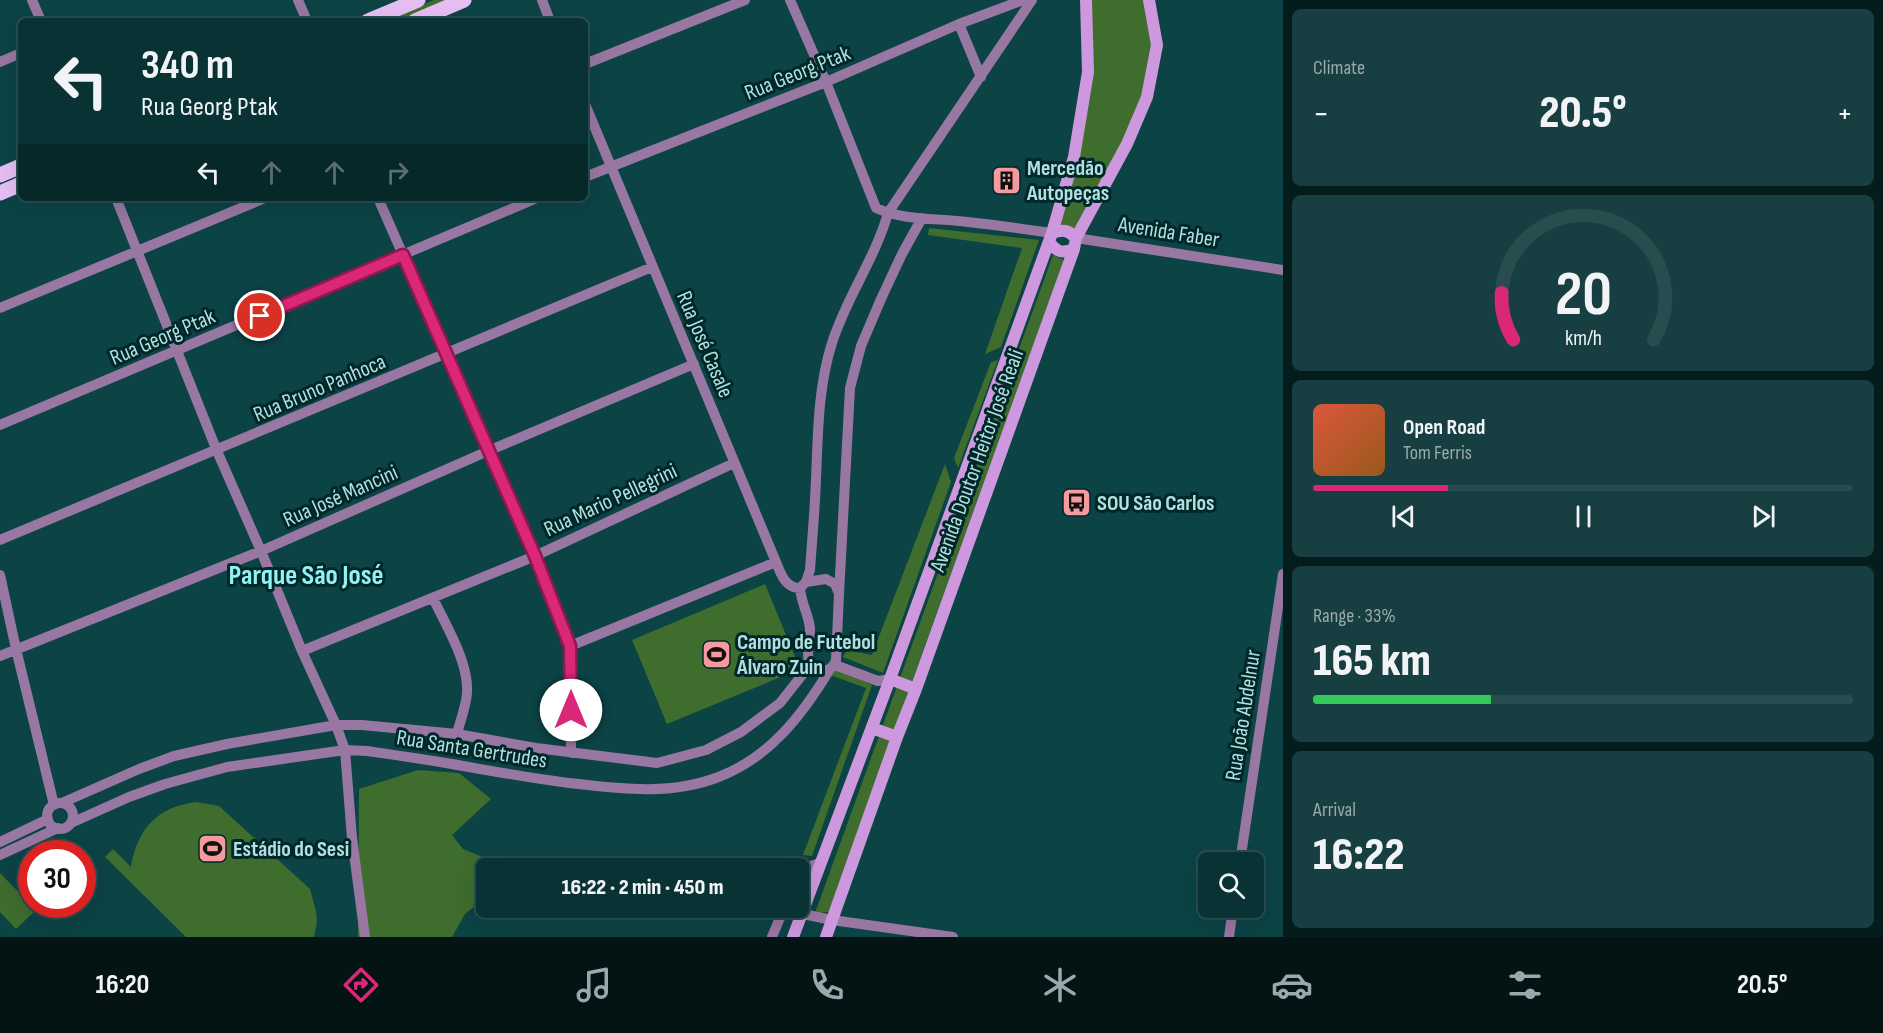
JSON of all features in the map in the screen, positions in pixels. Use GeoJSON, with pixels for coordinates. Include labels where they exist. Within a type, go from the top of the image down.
{"type":"FeatureCollection","features":[{"type":"Feature","properties":{"kind":"main road"},"geometry":{"type":"LineString","coordinates":[[375,18],[418,0]]}},
{"type":"Feature","properties":{"kind":"main road"},"geometry":{"type":"LineString","coordinates":[[422,18],[464,0]]}},
{"type":"Feature","properties":{"kind":"main road","name":"Avenida Doutor Heitor José Reali"},"geometry":{"type":"LineString","coordinates":[[809,896],[891,679],[1051,237],[1074,158],[1089,72],[1086,0]]}},
{"type":"Feature","properties":{"kind":"main road","name":"Avenida Doutor Heitor José Reali"},"geometry":{"type":"LineString","coordinates":[[826,937],[1075,244],[1127,144],[1147,97],[1157,45],[1149,0]]}},
{"type":"Feature","properties":{"kind":"main road"},"geometry":{"type":"LineString","coordinates":[[0,175],[18,167]]}},
{"type":"Feature","properties":{"kind":"main road"},"geometry":{"type":"LineString","coordinates":[[0,193],[18,185]]}},
{"type":"Feature","properties":{"kind":"main road","name":"Avenida Faber"},"geometry":{"type":"LineString","coordinates":[[1051,237],[1060,230],[1069,231],[1075,244]]}},
{"type":"Feature","properties":{"kind":"main road"},"geometry":{"type":"LineString","coordinates":[[1051,237],[1055,250],[1062,252],[1075,244]]}},
{"type":"Feature","properties":{"kind":"main road"},"geometry":{"type":"LineString","coordinates":[[891,679],[916,689]]}},
{"type":"Feature","properties":{"kind":"main road"},"geometry":{"type":"LineString","coordinates":[[872,728],[897,737]]}},
{"type":"Feature","properties":{"kind":"main road","name":"Avenida Doutor Heitor José Reali"},"geometry":{"type":"LineString","coordinates":[[793,937],[801,918]]}},
{"type":"Feature","properties":{"kind":"street"},"geometry":{"type":"LineString","coordinates":[[32,0],[40,18]]}},
{"type":"Feature","properties":{"kind":"street"},"geometry":{"type":"LineString","coordinates":[[298,0],[306,18]]}},
{"type":"Feature","properties":{"kind":"street"},"geometry":{"type":"LineString","coordinates":[[542,0],[549,18]]}},
{"type":"Feature","properties":{"kind":"street"},"geometry":{"type":"LineString","coordinates":[[588,63],[745,0]]}},
{"type":"Feature","properties":{"kind":"street"},"geometry":{"type":"LineString","coordinates":[[790,0],[826,82],[876,208],[888,213],[1051,237]]}},
{"type":"Feature","properties":{"kind":"street","name":"Rua Georg Ptak"},"geometry":{"type":"LineString","coordinates":[[588,176],[826,82],[958,24],[1023,0]]}},
{"type":"Feature","properties":{"kind":"street"},"geometry":{"type":"LineString","coordinates":[[891,679],[878,681],[832,667],[824,672],[817,671],[810,665],[808,650],[810,628],[808,614],[801,597],[803,585],[810,570],[818,422],[824,378],[832,343],[849,301],[882,233],[888,213],[1032,0]]}},
{"type":"Feature","properties":{"kind":"street"},"geometry":{"type":"LineString","coordinates":[[958,24],[981,77]]}},
{"type":"Feature","properties":{"kind":"street"},"geometry":{"type":"LineString","coordinates":[[0,62],[18,54]]}},
{"type":"Feature","properties":{"kind":"street","name":"Rua José Casale"},"geometry":{"type":"LineString","coordinates":[[588,112],[776,562],[788,585],[793,588],[803,585]]}},
{"type":"Feature","properties":{"kind":"street"},"geometry":{"type":"LineString","coordinates":[[117,201],[217,451],[302,651],[336,724],[345,750],[352,838],[365,937]]}},
{"type":"Feature","properties":{"kind":"street"},"geometry":{"type":"LineString","coordinates":[[0,308],[258,201]]}},
{"type":"Feature","properties":{"kind":"street"},"geometry":{"type":"LineString","coordinates":[[379,201],[535,556],[570,646],[571,753]]}},
{"type":"Feature","properties":{"kind":"street","name":"Rua Georg Ptak"},"geometry":{"type":"LineString","coordinates":[[0,425],[530,201]]}},
{"type":"Feature","properties":{"kind":"street"},"geometry":{"type":"LineString","coordinates":[[832,667],[839,594],[850,388],[861,346],[877,308],[922,218]]}},
{"type":"Feature","properties":{"kind":"street","name":"Avenida Faber"},"geometry":{"type":"LineString","coordinates":[[1075,244],[1283,270]]}},
{"type":"Feature","properties":{"kind":"street","name":"Rua Bruno Panhoca"},"geometry":{"type":"LineString","coordinates":[[0,540],[652,267]]}},
{"type":"Feature","properties":{"kind":"street","name":"Rua José Mancini"},"geometry":{"type":"LineString","coordinates":[[0,656],[261,551],[488,451],[694,364]]}},
{"type":"Feature","properties":{"kind":"street","name":"Rua Mario Pellegrini"},"geometry":{"type":"LineString","coordinates":[[302,651],[535,556],[734,463]]}},
{"type":"Feature","properties":{"kind":"street"},"geometry":{"type":"LineString","coordinates":[[570,646],[776,562]]}},
{"type":"Feature","properties":{"kind":"street","name":"Rua João Abdelnur"},"geometry":{"type":"LineString","coordinates":[[1241,852],[1283,574]]}},
{"type":"Feature","properties":{"kind":"street"},"geometry":{"type":"LineString","coordinates":[[0,575],[16,649],[59,804]]}},
{"type":"Feature","properties":{"kind":"street"},"geometry":{"type":"LineString","coordinates":[[803,585],[826,579],[835,584],[839,594]]}},
{"type":"Feature","properties":{"kind":"street"},"geometry":{"type":"LineString","coordinates":[[433,597],[466,674],[467,695],[457,734]]}},
{"type":"Feature","properties":{"kind":"street","name":"Rua Santa Gertrudes"},"geometry":{"type":"LineString","coordinates":[[59,804],[174,756],[336,724],[457,734],[571,753],[657,763],[706,750],[741,732],[780,703],[810,665]]}},
{"type":"Feature","properties":{"kind":"street","name":"Rua Santa Gertrudes"},"geometry":{"type":"LineString","coordinates":[[71,823],[165,784],[227,767],[345,750],[366,751],[525,778],[614,789],[672,789],[697,784],[739,767],[773,744],[811,701],[832,667]]}},
{"type":"Feature","properties":{"kind":"street"},"geometry":{"type":"LineString","coordinates":[[58,828],[51,824],[48,814],[59,804]]}},
{"type":"Feature","properties":{"kind":"street"},"geometry":{"type":"LineString","coordinates":[[0,855],[58,828],[65,828],[71,823],[73,814],[70,807],[59,804]]}},
{"type":"Feature","properties":{"kind":"street"},"geometry":{"type":"LineString","coordinates":[[0,842],[48,819]]}},
{"type":"Feature","properties":{"kind":"street"},"geometry":{"type":"LineString","coordinates":[[0,832],[12,836]]}},
{"type":"Feature","properties":{"kind":"street"},"geometry":{"type":"LineString","coordinates":[[809,866],[820,863]]}},
{"type":"Feature","properties":{"kind":"street"},"geometry":{"type":"LineString","coordinates":[[809,915],[952,937]]}},
{"type":"Feature","properties":{"kind":"street"},"geometry":{"type":"LineString","coordinates":[[772,937],[780,918]]}},
{"type":"Feature","properties":{"kind":"street"},"geometry":{"type":"LineString","coordinates":[[1229,937],[1232,918]]}},
{"type":"Feature","properties":{"kind":"green space"},"geometry":{"type":"Polygon","coordinates":[[[434,0],[449,0],[405,18],[390,18],[434,0]]]}},
{"type":"Feature","properties":{"kind":"green space"},"geometry":{"type":"Polygon","coordinates":[[[1087,0],[1148,0],[1155,45],[1146,97],[1076,236],[1054,230],[1090,72],[1087,0]]]}},
{"type":"Feature","properties":{"kind":"green space"},"geometry":{"type":"Polygon","coordinates":[[[929,228],[1039,240],[1001,347],[985,354],[1022,248],[928,235],[929,228]]]}},
{"type":"Feature","properties":{"kind":"green space"},"geometry":{"type":"Polygon","coordinates":[[[1053,255],[1064,260],[829,912],[815,913],[1053,255]]]}},
{"type":"Feature","properties":{"kind":"green space"},"geometry":{"type":"Polygon","coordinates":[[[998,360],[958,468],[954,458],[991,362],[998,360]]]}},
{"type":"Feature","properties":{"kind":"green space"},"geometry":{"type":"Polygon","coordinates":[[[945,464],[951,482],[883,673],[843,657],[847,650],[872,655],[945,464]]]}},
{"type":"Feature","properties":{"kind":"green space","name":"Campo de Futebol Álvaro Zuin"},"geometry":{"type":"Polygon","coordinates":[[[765,584],[800,669],[667,724],[632,640],[765,584]]]}},
{"type":"Feature","properties":{"kind":"green space"},"geometry":{"type":"Polygon","coordinates":[[[836,668],[872,685],[812,856],[803,855],[866,688],[830,675],[836,668]]]}},
{"type":"Feature","properties":{"kind":"green space"},"geometry":{"type":"Polygon","coordinates":[[[418,770],[459,773],[491,799],[452,835],[463,849],[485,858],[476,858],[476,905],[465,914],[452,937],[358,937],[359,789],[418,770]]]}},
{"type":"Feature","properties":{"kind":"green space"},"geometry":{"type":"Polygon","coordinates":[[[197,802],[219,806],[310,889],[317,922],[314,937],[186,937],[105,857],[113,849],[131,867],[138,841],[152,822],[171,808],[197,802]]]}},
{"type":"Feature","properties":{"kind":"green space"},"geometry":{"type":"Polygon","coordinates":[[[0,873],[18,892],[18,918],[28,918],[16,929],[0,912],[0,873]]]}},
{"type":"Feature","properties":{"kind":"place","name":"Mercedão Autopeças"},"geometry":{"type":"Point","coordinates":[1006,180]}},
{"type":"Feature","properties":{"kind":"place","name":"SOU São Carlos"},"geometry":{"type":"Point","coordinates":[1076,502]}},
{"type":"Feature","properties":{"kind":"place","name":"Campo de Futebol Álvaro Zuin"},"geometry":{"type":"Point","coordinates":[716,654]}},
{"type":"Feature","properties":{"kind":"place","name":"Estádio do Sesi"},"geometry":{"type":"Point","coordinates":[212,848]}},
{"type":"Feature","properties":{"kind":"district","name":"Parque São José"},"geometry":{"type":"Point","coordinates":[306,574]}},
{"type":"Feature","properties":{"kind":"route"},"geometry":{"type":"LineString","coordinates":[[260,316],[403,255],[535,556],[570,646],[571,710]]}}]}
